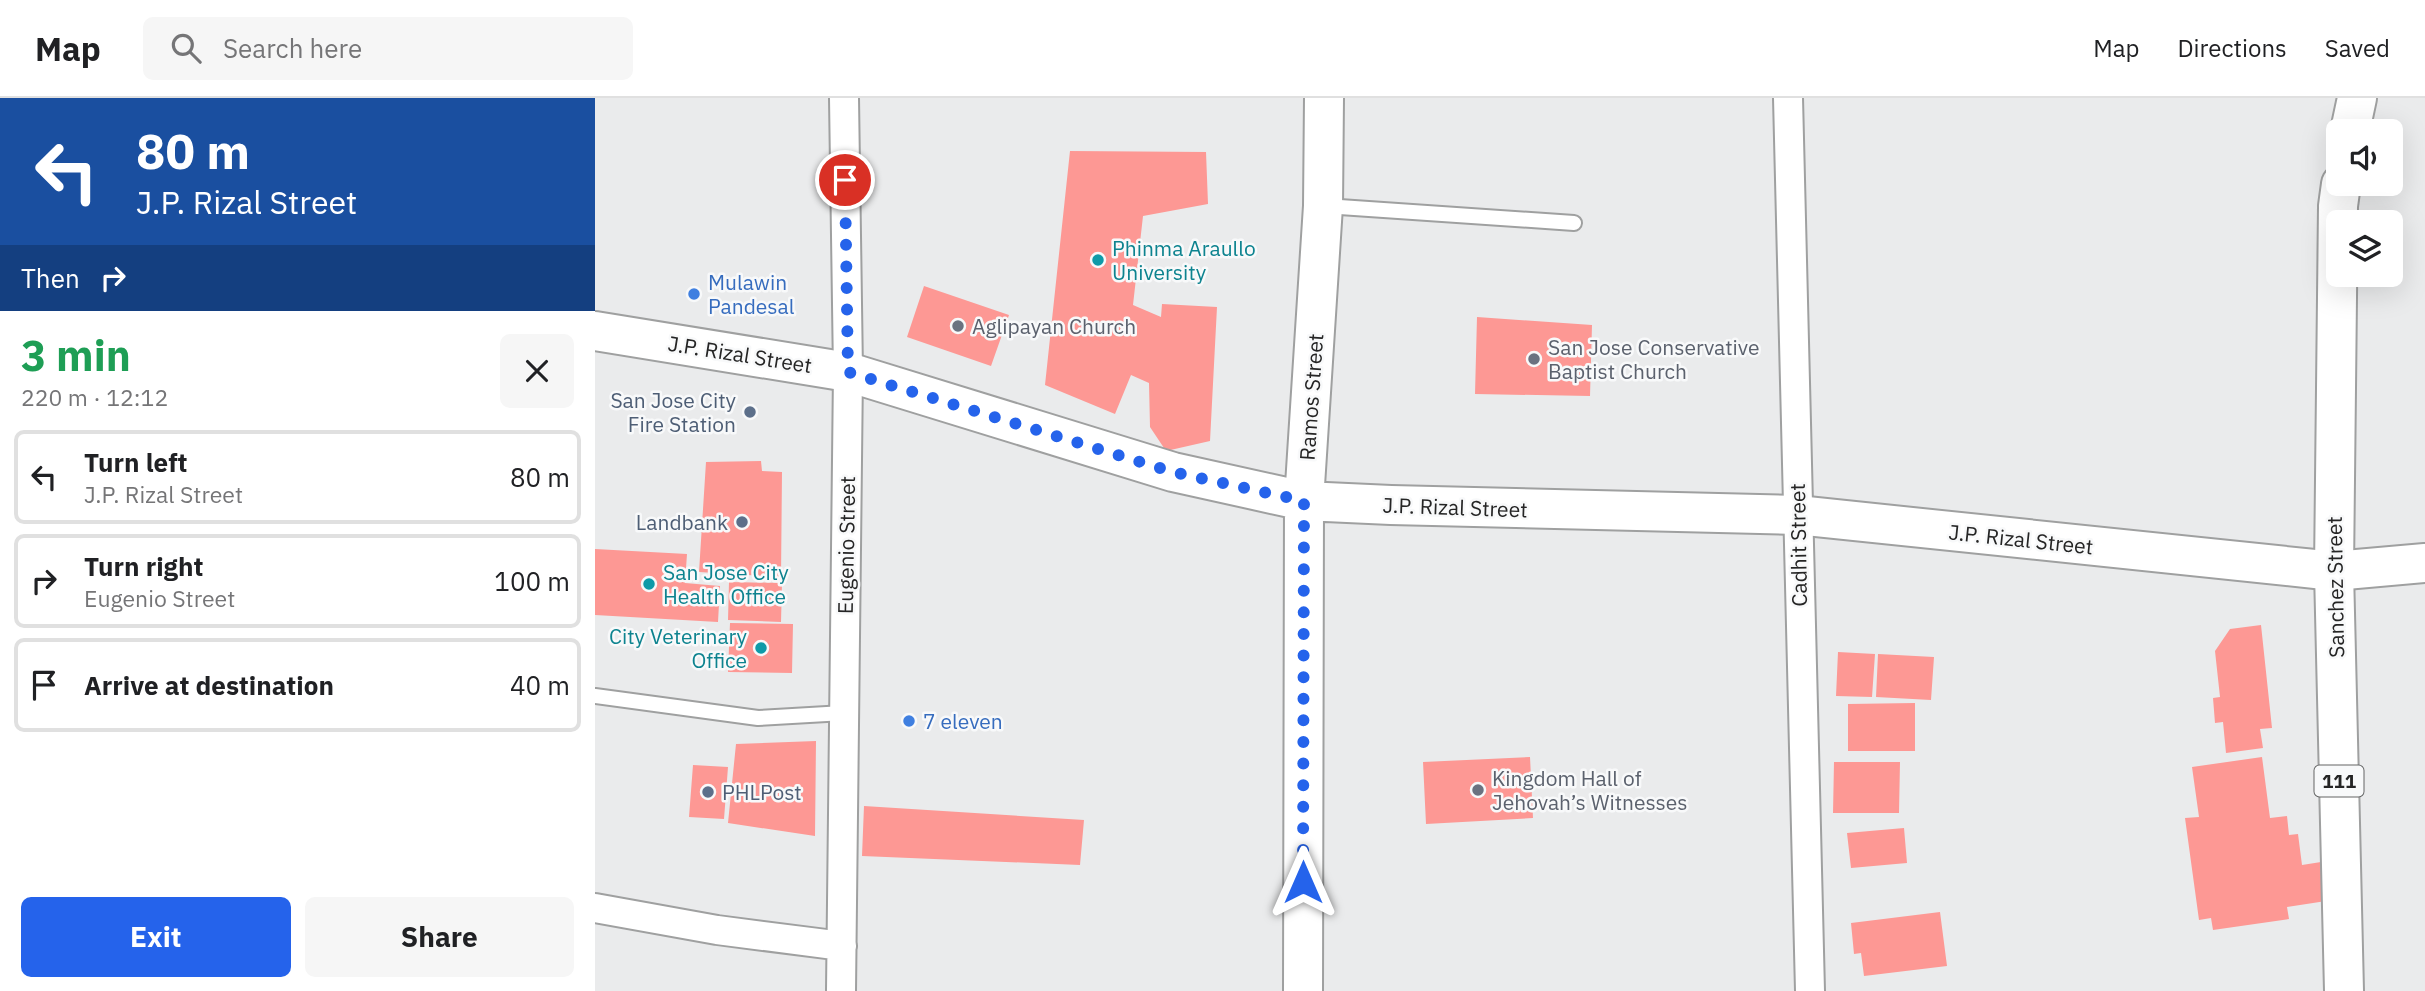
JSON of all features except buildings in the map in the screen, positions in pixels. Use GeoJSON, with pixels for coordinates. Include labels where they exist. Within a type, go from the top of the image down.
{"type":"FeatureCollection","features":[{"type":"Feature","properties":{"kind":"street","name":"Eugenio Street"},"geometry":{"type":"LineString","coordinates":[[841,991],[848,372],[844,98]]}},
{"type":"Feature","properties":{"kind":"street","name":"Ramos Street"},"geometry":{"type":"LineString","coordinates":[[1303,991],[1304,501],[1323,206],[1324,98]]}},
{"type":"Feature","properties":{"kind":"street","name":"Cadhit Street"},"geometry":{"type":"LineString","coordinates":[[1788,98],[1810,991]]}},
{"type":"Feature","properties":{"kind":"street"},"geometry":{"type":"LineString","coordinates":[[2353,119],[2357,98]]}},
{"type":"Feature","properties":{"kind":"street","name":"Sanchez Street"},"geometry":{"type":"LineString","coordinates":[[2339,196],[2334,571],[2344,991]]}},
{"type":"Feature","properties":{"kind":"street","name":"J.P. Rizal Street"},"geometry":{"type":"LineString","coordinates":[[595,331],[848,372],[1173,472],[1304,501],[1797,515],[2334,571],[2425,563]]}},
{"type":"Feature","properties":{"kind":"street"},"geometry":{"type":"LineString","coordinates":[[595,908],[717,930],[842,946]]}},
{"type":"Feature","properties":{"kind":"lane"},"geometry":{"type":"LineString","coordinates":[[1323,206],[1573,223]]}},
{"type":"Feature","properties":{"kind":"lane"},"geometry":{"type":"LineString","coordinates":[[595,696],[758,718],[844,713]]}},
{"type":"Feature","properties":{"kind":"place","name":"Phinma Araullo University"},"geometry":{"type":"Point","coordinates":[1098,260]}},
{"type":"Feature","properties":{"kind":"place","name":"Mulawin Pandesal"},"geometry":{"type":"Point","coordinates":[694,294]}},
{"type":"Feature","properties":{"kind":"place","name":"Aglipayan Church"},"geometry":{"type":"Point","coordinates":[958,326]}},
{"type":"Feature","properties":{"kind":"place","name":"San Jose Conservative Baptist Church"},"geometry":{"type":"Point","coordinates":[1534,359]}},
{"type":"Feature","properties":{"kind":"place","name":"San Jose City Fire Station"},"geometry":{"type":"Point","coordinates":[750,412]}},
{"type":"Feature","properties":{"kind":"place","name":"Landbank"},"geometry":{"type":"Point","coordinates":[742,522]}},
{"type":"Feature","properties":{"kind":"place","name":"San Jose City Health Office"},"geometry":{"type":"Point","coordinates":[649,584]}},
{"type":"Feature","properties":{"kind":"place","name":"City Veterinary Office"},"geometry":{"type":"Point","coordinates":[761,648]}},
{"type":"Feature","properties":{"kind":"place","name":"7 eleven"},"geometry":{"type":"Point","coordinates":[909,721]}},
{"type":"Feature","properties":{"kind":"place","name":"Kingdom Hall of Jehovah’s Witnesses"},"geometry":{"type":"Point","coordinates":[1478,790]}},
{"type":"Feature","properties":{"kind":"place","name":"PHLPost"},"geometry":{"type":"Point","coordinates":[708,792]}},
{"type":"Feature","properties":{"kind":"route"},"geometry":{"type":"LineString","coordinates":[[845,180],[848,372],[1173,472],[1304,501],[1303,882]]}}]}
